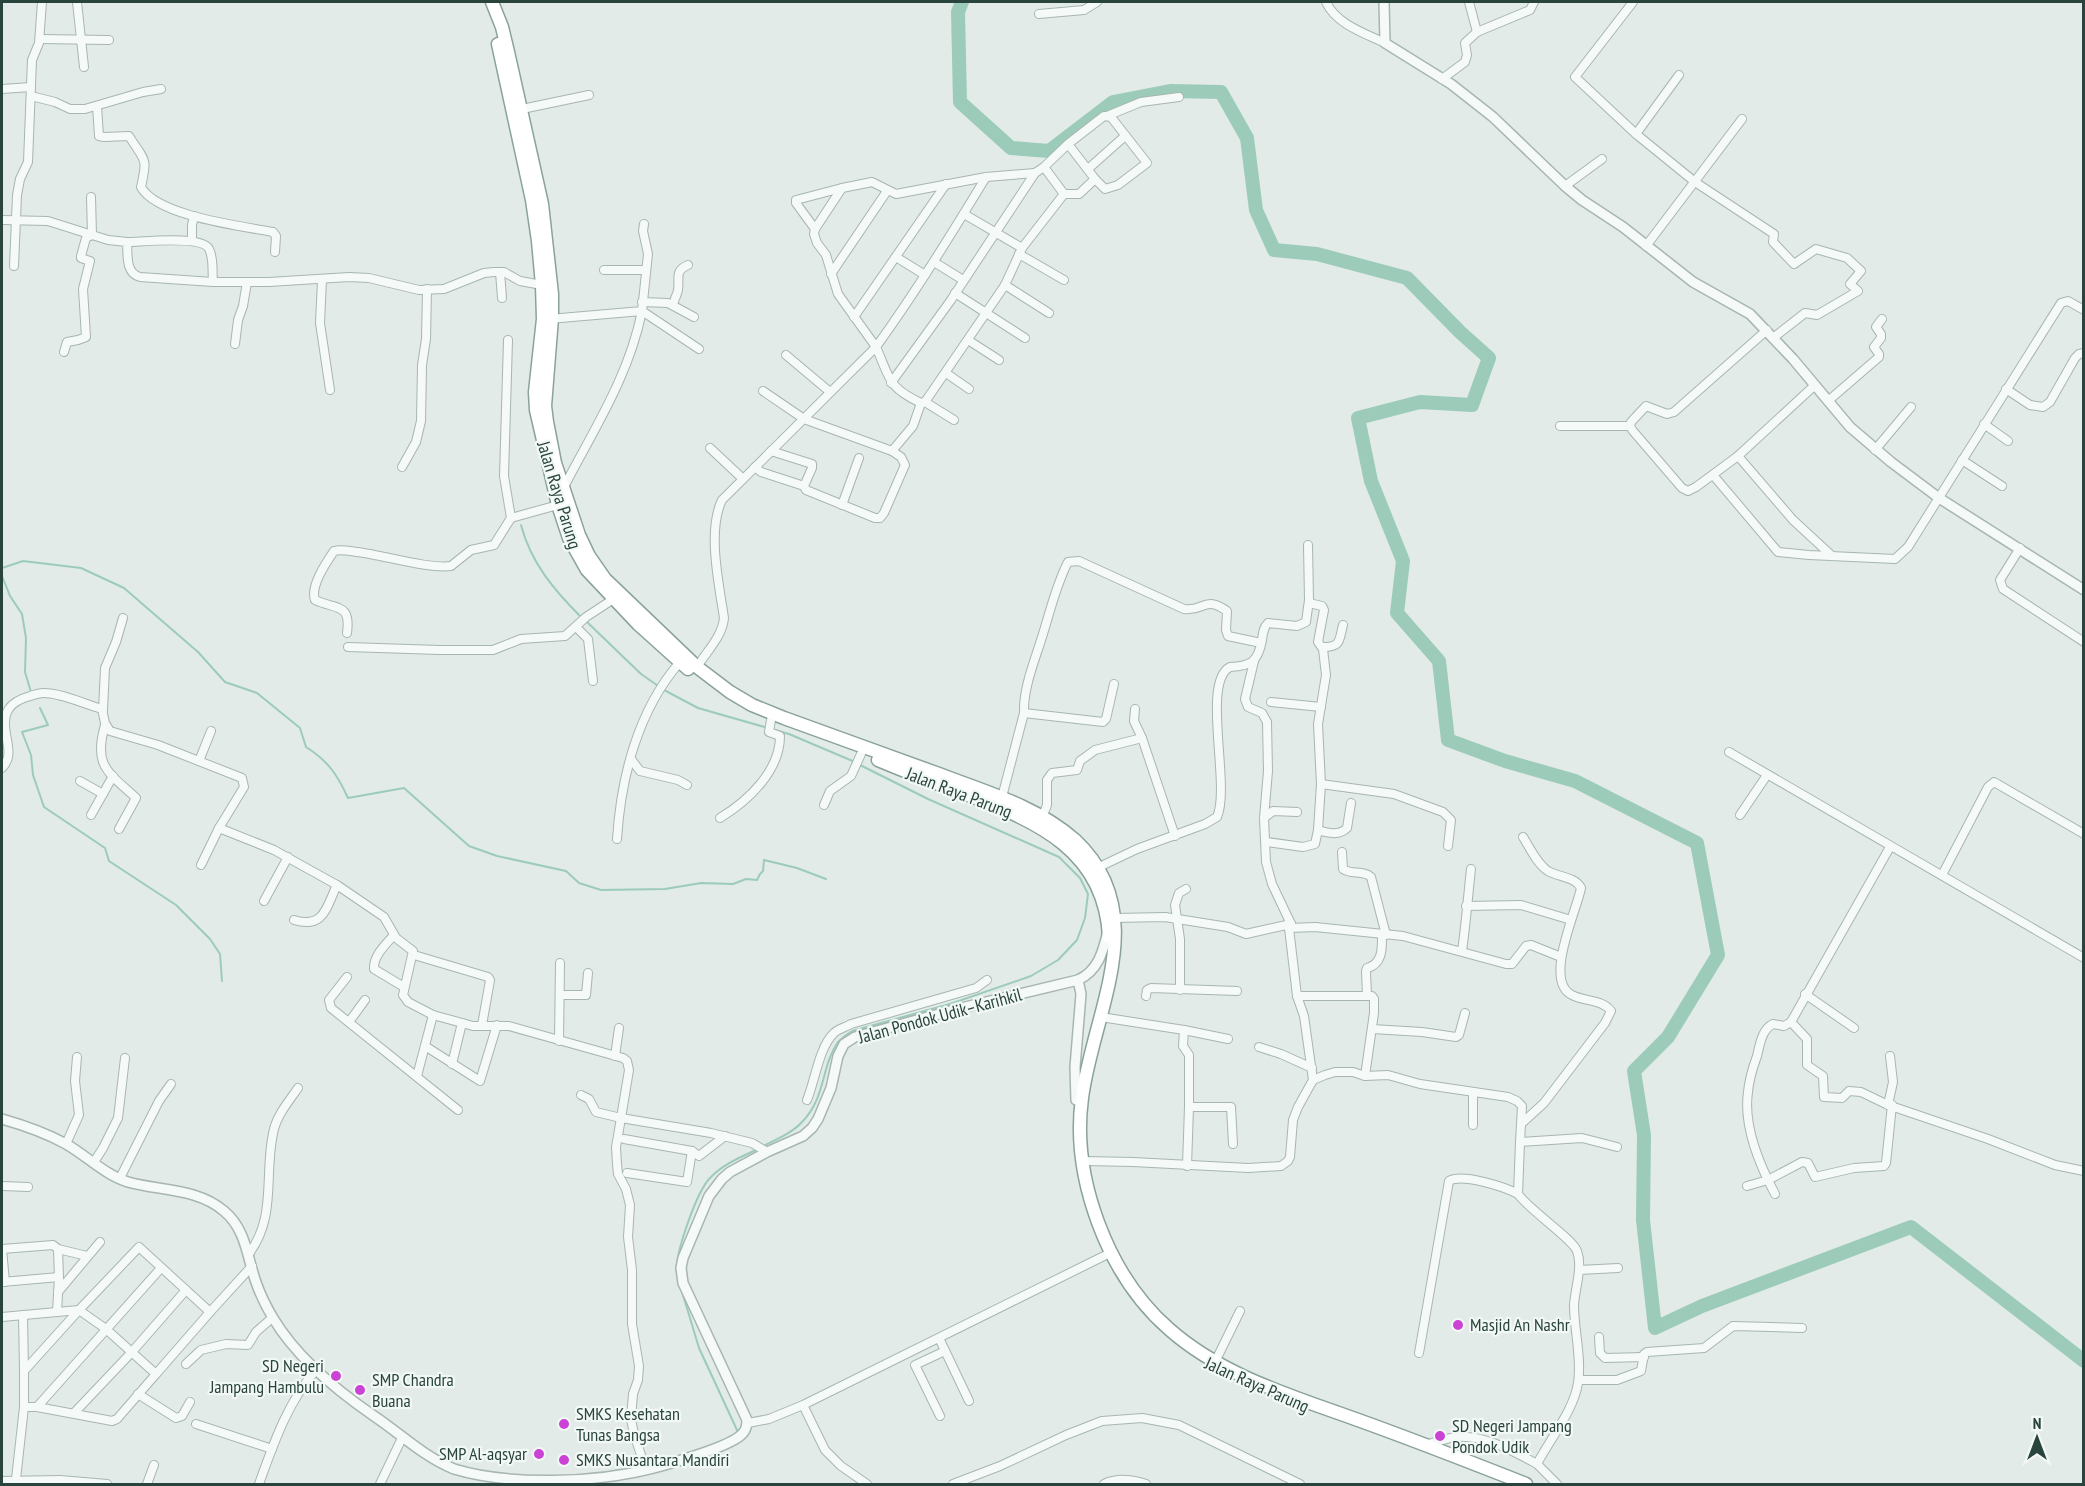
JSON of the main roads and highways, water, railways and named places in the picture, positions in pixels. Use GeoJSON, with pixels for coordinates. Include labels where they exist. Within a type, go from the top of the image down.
{"type":"FeatureCollection","features":[{"type":"Feature","properties":{"kind":"highway","name":"Jalan Raya Parung"},"geometry":{"type":"LineString","coordinates":[[484,2],[495,30],[530,189],[547,319],[545,406],[555,463],[579,535],[589,556],[605,579],[617,596],[680,662],[727,699],[770,726],[859,760],[927,775],[1002,798],[1063,830],[1077,842],[1106,882],[1115,918],[1115,951],[1088,1065],[1081,1101],[1081,1123],[1084,1161],[1098,1224],[1124,1276],[1166,1327],[1192,1348],[1215,1362],[1258,1383],[1526,1485]]}},
{"type":"Feature","properties":{"kind":"highway","name":"Jalan Raya Parung"},"geometry":{"type":"LineString","coordinates":[[492,2],[502,27],[522,109],[543,213],[552,294],[536,410],[558,505],[569,538],[580,561],[697,667],[729,692],[752,705],[927,775],[1008,811],[1042,827],[1061,840],[1080,859],[1094,879],[1104,904],[1109,930],[1110,950],[1107,968],[1082,1064],[1076,1101],[1076,1152],[1091,1224],[1119,1278],[1162,1331],[1189,1354],[1220,1372],[1254,1388],[1425,1447],[1508,1485]]}},
{"type":"Feature","properties":{"kind":"waterway"},"geometry":{"type":"LineString","coordinates":[[962,2],[958,12],[960,102],[1011,148],[1049,151],[1113,102],[1170,91],[1221,92],[1247,138],[1256,210],[1274,250],[1317,254],[1407,278],[1489,358],[1472,405],[1420,402],[1358,418],[1371,481],[1403,561],[1397,613],[1439,661],[1448,740],[1505,761],[1575,781],[1697,843],[1718,955],[1668,1037],[1634,1071],[1644,1135],[1643,1220],[1655,1328],[1702,1306],[1911,1227],[2084,1361]]}},
{"type":"Feature","properties":{"kind":"waterway"},"geometry":{"type":"LineString","coordinates":[[521,525],[537,564],[562,597],[581,617]]}},
{"type":"Feature","properties":{"kind":"waterway"},"geometry":{"type":"LineString","coordinates":[[2,568],[23,561],[81,568],[124,588],[198,652],[225,682],[257,693],[300,728],[306,747],[331,769],[348,798],[404,788],[469,846],[497,856],[566,871],[579,883],[601,890],[665,889],[701,883],[733,884],[746,879],[757,880],[763,871],[764,860],[797,868],[826,879]]}},
{"type":"Feature","properties":{"kind":"waterway"},"geometry":{"type":"LineString","coordinates":[[2,576],[10,596],[22,614],[26,638],[25,672],[31,692]]}},
{"type":"Feature","properties":{"kind":"waterway"},"geometry":{"type":"LineString","coordinates":[[586,621],[641,674],[664,690],[698,708],[789,734],[855,762]]}},
{"type":"Feature","properties":{"kind":"waterway"},"geometry":{"type":"LineString","coordinates":[[40,708],[48,725],[22,732],[31,755],[33,775],[44,807],[105,848],[109,861],[176,905],[210,939],[220,954],[222,981]]}},
{"type":"Feature","properties":{"kind":"waterway"},"geometry":{"type":"LineString","coordinates":[[763,1146],[794,1129],[810,1113],[833,1051],[838,1042],[848,1033],[950,1004],[1031,976],[1058,960],[1077,940],[1085,918],[1088,894],[1080,878],[1059,857],[928,799],[860,765]]}},
{"type":"Feature","properties":{"kind":"waterway"},"geometry":{"type":"LineString","coordinates":[[677,1274],[683,1239],[693,1209],[705,1185],[710,1178],[732,1161],[758,1149]]}},
{"type":"Feature","properties":{"kind":"waterway"},"geometry":{"type":"LineString","coordinates":[[680,1285],[699,1348],[737,1430]]}},
{"type":"Feature","properties":{"kind":"place","name":"Masjid An Nashr"},"geometry":{"type":"Point","coordinates":[1458,1325]}},
{"type":"Feature","properties":{"kind":"place","name":"SD Negeri Jampang Hambulu"},"geometry":{"type":"Point","coordinates":[336,1376]}},
{"type":"Feature","properties":{"kind":"place","name":"SMP Chandra Buana"},"geometry":{"type":"Point","coordinates":[360,1390]}},
{"type":"Feature","properties":{"kind":"place","name":"SMKS Kesehatan Tunas Bangsa"},"geometry":{"type":"Point","coordinates":[564,1424]}},
{"type":"Feature","properties":{"kind":"place","name":"SD Negeri Jampang Pondok Udik"},"geometry":{"type":"Point","coordinates":[1440,1436]}},
{"type":"Feature","properties":{"kind":"place","name":"SMP Al-aqsyar"},"geometry":{"type":"Point","coordinates":[539,1454]}},
{"type":"Feature","properties":{"kind":"place","name":"SMKS Nusantara Mandiri"},"geometry":{"type":"Point","coordinates":[564,1460]}}]}
